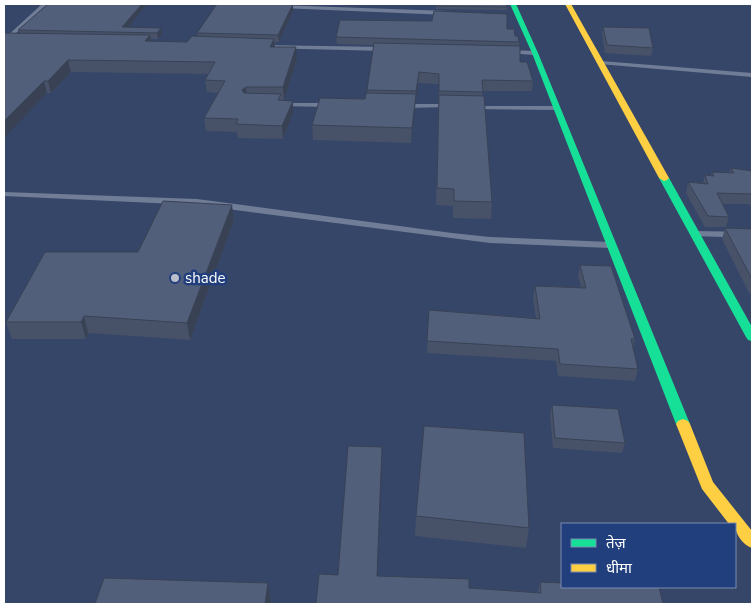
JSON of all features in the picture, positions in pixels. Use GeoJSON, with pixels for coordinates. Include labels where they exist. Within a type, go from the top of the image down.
{"type":"FeatureCollection","features":[{"type":"Feature","properties":{"kind":"main road"},"geometry":{"type":"LineString","coordinates":[[513,4],[514,15],[535,53],[707,484],[752,542]]}},
{"type":"Feature","properties":{"kind":"main road"},"geometry":{"type":"LineString","coordinates":[[568,4],[752,337]]}},
{"type":"Feature","properties":{"kind":"lane"},"geometry":{"type":"LineString","coordinates":[[5,40],[45,4]]}},
{"type":"Feature","properties":{"kind":"lane"},"geometry":{"type":"LineString","coordinates":[[273,6],[460,13]]}},
{"type":"Feature","properties":{"kind":"lane"},"geometry":{"type":"LineString","coordinates":[[5,40],[18,39]]}},
{"type":"Feature","properties":{"kind":"lane"},"geometry":{"type":"LineString","coordinates":[[256,45],[396,49]]}},
{"type":"Feature","properties":{"kind":"lane"},"geometry":{"type":"LineString","coordinates":[[496,52],[535,53]]}},
{"type":"Feature","properties":{"kind":"lane"},"geometry":{"type":"LineString","coordinates":[[601,63],[752,75]]}},
{"type":"Feature","properties":{"kind":"lane"},"geometry":{"type":"LineString","coordinates":[[267,104],[336,105]]}},
{"type":"Feature","properties":{"kind":"lane"},"geometry":{"type":"LineString","coordinates":[[395,106],[557,108]]}},
{"type":"Feature","properties":{"kind":"lane"},"geometry":{"type":"LineString","coordinates":[[4,194],[197,202],[471,238],[612,245]]}},
{"type":"Feature","properties":{"kind":"lane"},"geometry":{"type":"LineString","coordinates":[[696,234],[752,236]]}},
{"type":"Feature","properties":{"kind":"building"},"geometry":{"type":"Polygon","coordinates":[[[48,4],[142,4],[122,27],[161,28],[157,33],[18,30],[48,4]]]}},
{"type":"Feature","properties":{"kind":"building"},"geometry":{"type":"Polygon","coordinates":[[[217,4],[293,4],[278,35],[197,33],[217,4]]]}},
{"type":"Feature","properties":{"kind":"building"},"geometry":{"type":"Polygon","coordinates":[[[436,4],[506,4],[507,7],[436,6],[436,4]]]}},
{"type":"Feature","properties":{"kind":"building"},"geometry":{"type":"Polygon","coordinates":[[[434,11],[507,14],[507,29],[514,29],[515,36],[518,36],[519,42],[336,37],[340,20],[432,21],[434,11]]]}},
{"type":"Feature","properties":{"kind":"building"},"geometry":{"type":"Polygon","coordinates":[[[603,27],[649,28],[653,48],[607,45],[603,27]]]}},
{"type":"Feature","properties":{"kind":"building"},"geometry":{"type":"Polygon","coordinates":[[[4,33],[150,35],[145,41],[187,42],[192,36],[274,39],[270,47],[296,47],[283,87],[246,87],[242,90],[244,93],[281,94],[278,100],[293,101],[282,126],[236,124],[238,119],[204,118],[225,81],[205,80],[215,62],[68,60],[4,121],[4,33]]]}},
{"type":"Feature","properties":{"kind":"building"},"geometry":{"type":"Polygon","coordinates":[[[374,43],[520,46],[520,62],[527,62],[533,81],[482,80],[483,92],[439,91],[439,74],[419,72],[416,91],[367,90],[374,43]]]}},
{"type":"Feature","properties":{"kind":"building"},"geometry":{"type":"Polygon","coordinates":[[[366,93],[416,94],[412,128],[312,125],[320,98],[365,99],[366,93]]]}},
{"type":"Feature","properties":{"kind":"building"},"geometry":{"type":"Polygon","coordinates":[[[439,95],[484,96],[492,202],[454,201],[454,189],[437,188],[439,95]]]}},
{"type":"Feature","properties":{"kind":"building"},"geometry":{"type":"Polygon","coordinates":[[[731,168],[752,171],[752,194],[717,193],[729,217],[708,216],[688,182],[708,184],[705,175],[714,176],[712,172],[734,173],[731,168]]]}},
{"type":"Feature","properties":{"kind":"building"},"geometry":{"type":"Polygon","coordinates":[[[163,201],[232,205],[187,323],[84,316],[81,322],[6,322],[45,252],[138,252],[163,201]]]}},
{"type":"Feature","properties":{"kind":"building"},"geometry":{"type":"Polygon","coordinates":[[[725,228],[752,229],[752,279],[725,228]]]}},
{"type":"Feature","properties":{"kind":"building"},"geometry":{"type":"Polygon","coordinates":[[[580,265],[611,266],[635,339],[631,339],[638,369],[560,364],[558,349],[427,341],[429,310],[540,319],[535,286],[586,288],[580,265]]]}},
{"type":"Feature","properties":{"kind":"building"},"geometry":{"type":"Polygon","coordinates":[[[552,405],[618,409],[625,443],[555,438],[552,405]]]}},
{"type":"Feature","properties":{"kind":"building"},"geometry":{"type":"Polygon","coordinates":[[[424,426],[524,433],[529,528],[416,516],[424,426]]]}},
{"type":"Feature","properties":{"kind":"building"},"geometry":{"type":"Polygon","coordinates":[[[348,446],[382,447],[377,576],[469,579],[469,588],[541,593],[540,582],[561,583],[561,588],[659,588],[663,604],[316,604],[319,574],[338,575],[348,446]]]}},
{"type":"Feature","properties":{"kind":"building"},"geometry":{"type":"Polygon","coordinates":[[[104,578],[268,583],[265,604],[95,604],[104,578]]]}},
{"type":"Feature","properties":{"kind":"traffic: fast"},"geometry":{"type":"LineString","coordinates":[[513,4],[535,53],[683,424]]}},
{"type":"Feature","properties":{"kind":"traffic: fast"},"geometry":{"type":"LineString","coordinates":[[664,178],[752,337]]}},
{"type":"Feature","properties":{"kind":"traffic: slow"},"geometry":{"type":"LineString","coordinates":[[568,4],[664,178]]}},
{"type":"Feature","properties":{"kind":"traffic: slow"},"geometry":{"type":"LineString","coordinates":[[683,424],[707,485],[752,542]]}},
{"type":"Feature","properties":{"kind":"place","name":"shade"},"geometry":{"type":"Point","coordinates":[175,278]}}]}
